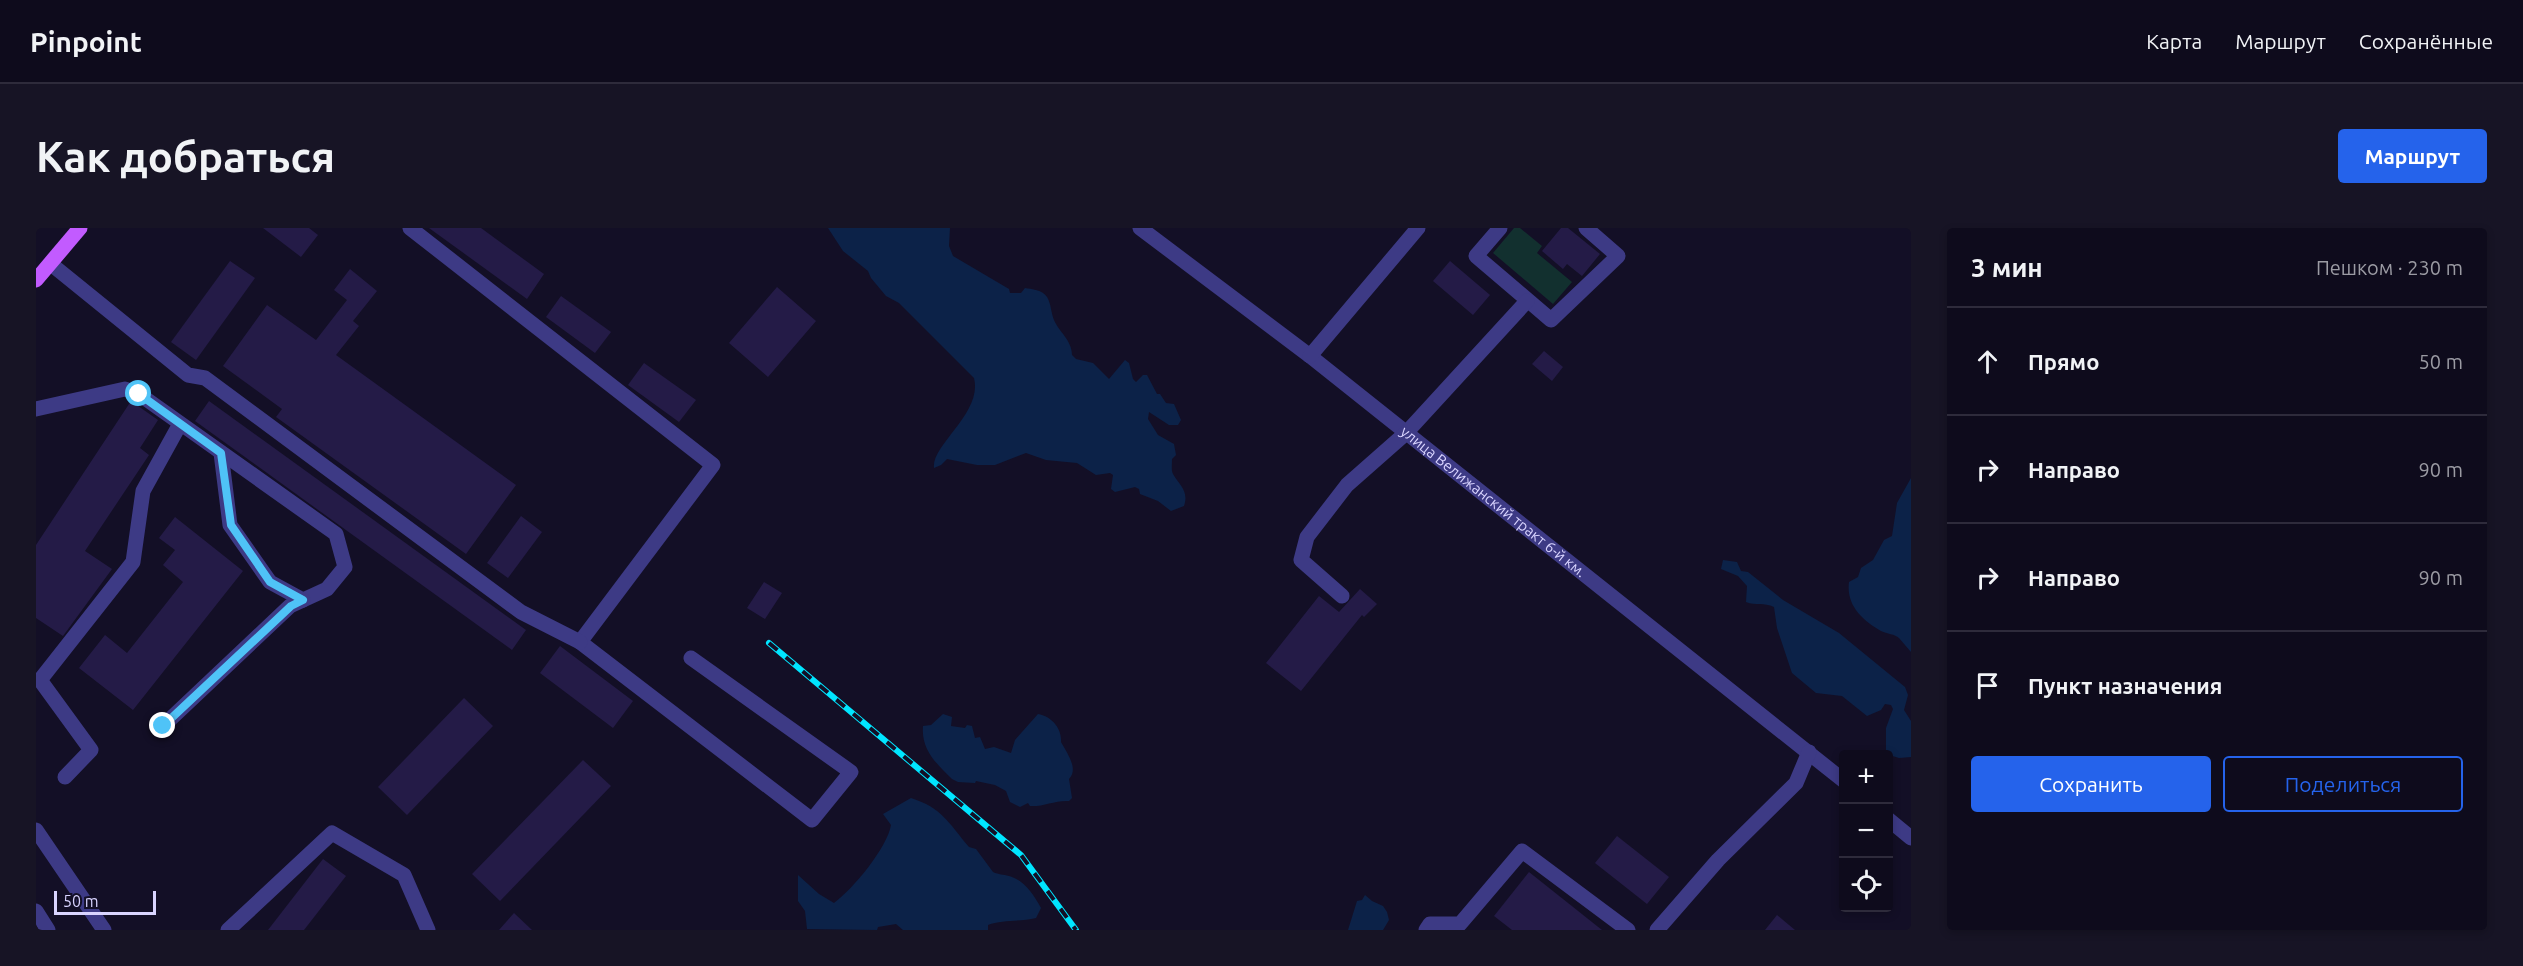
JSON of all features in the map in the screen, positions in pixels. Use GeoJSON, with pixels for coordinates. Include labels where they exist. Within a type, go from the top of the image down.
{"type":"FeatureCollection","features":[{"type":"Feature","properties":{"kind":"main road"},"geometry":{"type":"LineString","coordinates":[[36,280],[80,228]]}},
{"type":"Feature","properties":{"kind":"street"},"geometry":{"type":"LineString","coordinates":[[410,228],[713,465],[580,642]]}},
{"type":"Feature","properties":{"kind":"street"},"geometry":{"type":"LineString","coordinates":[[1310,356],[1418,228]]}},
{"type":"Feature","properties":{"kind":"street"},"geometry":{"type":"LineString","coordinates":[[1500,228],[1476,256],[1551,320],[1618,256],[1586,228]]}},
{"type":"Feature","properties":{"kind":"street","name":"улица Велижанский тракт 6-й км."},"geometry":{"type":"LineString","coordinates":[[1149,231],[1310,356],[1839,777]]}},
{"type":"Feature","properties":{"kind":"street"},"geometry":{"type":"LineString","coordinates":[[51,264],[188,375],[205,378],[521,612],[580,642],[812,819],[851,772],[692,658]]}},
{"type":"Feature","properties":{"kind":"street"},"geometry":{"type":"LineString","coordinates":[[1342,596],[1301,560],[1307,537],[1347,485],[1406,433],[1527,301]]}},
{"type":"Feature","properties":{"kind":"street"},"geometry":{"type":"LineString","coordinates":[[36,409],[124,389],[139,394],[336,534],[345,567],[327,589],[291,606],[163,726]]}},
{"type":"Feature","properties":{"kind":"street"},"geometry":{"type":"LineString","coordinates":[[65,777],[91,750],[40,680],[133,562],[143,490],[180,424]]}},
{"type":"Feature","properties":{"kind":"street"},"geometry":{"type":"LineString","coordinates":[[221,453],[231,525],[270,582],[303,600]]}},
{"type":"Feature","properties":{"kind":"street"},"geometry":{"type":"LineString","coordinates":[[1657,930],[1718,860],[1796,783],[1809,752]]}},
{"type":"Feature","properties":{"kind":"street"},"geometry":{"type":"LineString","coordinates":[[1893,823],[1911,838]]}},
{"type":"Feature","properties":{"kind":"street"},"geometry":{"type":"LineString","coordinates":[[36,830],[104,930]]}},
{"type":"Feature","properties":{"kind":"street"},"geometry":{"type":"LineString","coordinates":[[228,930],[332,833],[404,875],[428,930]]}},
{"type":"Feature","properties":{"kind":"street"},"geometry":{"type":"LineString","coordinates":[[1426,930],[1430,924],[1460,924],[1522,851],[1628,930]]}},
{"type":"Feature","properties":{"kind":"street"},"geometry":{"type":"LineString","coordinates":[[36,911],[48,930]]}},
{"type":"Feature","properties":{"kind":"green space"},"geometry":{"type":"Polygon","coordinates":[[[1514,228],[1520,228],[1542,246],[1537,253],[1572,282],[1553,304],[1493,253],[1514,228]]]}},
{"type":"Feature","properties":{"kind":"water"},"geometry":{"type":"Polygon","coordinates":[[[828,228],[950,228],[949,246],[953,256],[1009,289],[1010,293],[1021,293],[1025,288],[1043,293],[1047,297],[1054,320],[1068,340],[1072,355],[1076,359],[1093,363],[1109,379],[1125,360],[1129,363],[1136,382],[1143,375],[1147,375],[1157,394],[1160,394],[1166,403],[1174,404],[1181,420],[1178,425],[1169,425],[1149,412],[1148,419],[1158,435],[1174,444],[1176,455],[1172,459],[1172,471],[1185,492],[1184,506],[1171,511],[1158,501],[1140,494],[1139,489],[1135,487],[1115,492],[1111,489],[1113,475],[1110,473],[1096,475],[1077,463],[1046,460],[1026,453],[995,465],[977,465],[947,459],[934,468],[940,449],[965,416],[971,404],[975,391],[974,378],[899,303],[886,296],[868,271],[843,251],[828,228]]]}},
{"type":"Feature","properties":{"kind":"water"},"geometry":{"type":"Polygon","coordinates":[[[1911,478],[1911,652],[1897,637],[1881,631],[1862,617],[1850,598],[1849,582],[1858,577],[1861,568],[1873,560],[1884,540],[1892,536],[1897,503],[1911,478]]]}},
{"type":"Feature","properties":{"kind":"water"},"geometry":{"type":"Polygon","coordinates":[[[1723,560],[1737,562],[1741,571],[1748,572],[1783,600],[1839,633],[1905,687],[1908,695],[1904,710],[1911,721],[1911,757],[1899,758],[1893,756],[1893,750],[1886,750],[1886,728],[1893,709],[1891,705],[1885,704],[1881,710],[1867,716],[1842,696],[1816,693],[1792,673],[1777,628],[1774,607],[1746,602],[1747,586],[1738,576],[1721,569],[1723,560]]]}},
{"type":"Feature","properties":{"kind":"water"},"geometry":{"type":"Polygon","coordinates":[[[943,714],[952,717],[951,726],[965,728],[967,725],[972,726],[975,738],[980,737],[985,749],[994,747],[1011,753],[1015,740],[1038,714],[1047,717],[1058,728],[1061,742],[1071,761],[1073,771],[1069,779],[1072,798],[1069,801],[1040,806],[1030,806],[1028,803],[1020,807],[1010,802],[1006,791],[995,785],[976,781],[975,783],[958,782],[952,779],[931,756],[923,735],[923,726],[931,725],[943,714]]]}},
{"type":"Feature","properties":{"kind":"water"},"geometry":{"type":"Polygon","coordinates":[[[911,798],[930,806],[944,817],[969,847],[976,849],[993,872],[1007,875],[1024,884],[1041,908],[1036,918],[993,923],[988,925],[988,930],[903,930],[896,924],[878,927],[877,930],[807,929],[805,911],[798,901],[798,875],[819,894],[834,903],[859,878],[883,845],[891,825],[883,814],[911,798]]]}},
{"type":"Feature","properties":{"kind":"water"},"geometry":{"type":"Polygon","coordinates":[[[1365,895],[1383,906],[1387,912],[1389,920],[1383,930],[1348,930],[1357,901],[1362,900],[1365,895]]]}},
{"type":"Feature","properties":{"kind":"building"},"geometry":{"type":"Polygon","coordinates":[[[263,228],[309,228],[318,235],[301,257],[263,228]]]}},
{"type":"Feature","properties":{"kind":"building"},"geometry":{"type":"Polygon","coordinates":[[[429,228],[481,228],[544,274],[527,299],[429,228]]]}},
{"type":"Feature","properties":{"kind":"building"},"geometry":{"type":"Polygon","coordinates":[[[1561,228],[1568,228],[1600,254],[1582,276],[1567,264],[1563,269],[1542,251],[1561,228]]]}},
{"type":"Feature","properties":{"kind":"building"},"geometry":{"type":"Polygon","coordinates":[[[230,261],[255,278],[196,360],[171,342],[230,261]]]}},
{"type":"Feature","properties":{"kind":"building"},"geometry":{"type":"Polygon","coordinates":[[[1450,261],[1490,295],[1473,315],[1433,281],[1450,261]]]}},
{"type":"Feature","properties":{"kind":"building"},"geometry":{"type":"Polygon","coordinates":[[[350,269],[377,291],[353,321],[359,326],[336,355],[516,485],[466,554],[276,417],[282,409],[223,366],[267,305],[316,340],[347,300],[334,290],[350,269]]]}},
{"type":"Feature","properties":{"kind":"building"},"geometry":{"type":"Polygon","coordinates":[[[777,287],[816,321],[768,377],[729,343],[777,287]]]}},
{"type":"Feature","properties":{"kind":"building"},"geometry":{"type":"Polygon","coordinates":[[[561,296],[611,332],[595,353],[546,317],[561,296]]]}},
{"type":"Feature","properties":{"kind":"building"},"geometry":{"type":"Polygon","coordinates":[[[1544,351],[1563,367],[1552,381],[1532,364],[1544,351]]]}},
{"type":"Feature","properties":{"kind":"building"},"geometry":{"type":"Polygon","coordinates":[[[644,363],[696,400],[679,422],[628,385],[644,363]]]}},
{"type":"Feature","properties":{"kind":"building"},"geometry":{"type":"Polygon","coordinates":[[[131,401],[158,420],[140,448],[149,455],[85,551],[112,569],[63,636],[36,618],[36,545],[131,401]]]}},
{"type":"Feature","properties":{"kind":"building"},"geometry":{"type":"Polygon","coordinates":[[[209,401],[526,630],[512,650],[195,421],[209,401]]]}},
{"type":"Feature","properties":{"kind":"building"},"geometry":{"type":"Polygon","coordinates":[[[521,516],[542,532],[508,578],[487,563],[521,516]]]}},
{"type":"Feature","properties":{"kind":"building"},"geometry":{"type":"Polygon","coordinates":[[[175,517],[243,571],[133,710],[79,668],[105,635],[127,653],[183,582],[163,565],[175,550],[159,538],[175,517]]]}},
{"type":"Feature","properties":{"kind":"building"},"geometry":{"type":"Polygon","coordinates":[[[764,582],[782,593],[765,619],[747,608],[764,582]]]}},
{"type":"Feature","properties":{"kind":"building"},"geometry":{"type":"Polygon","coordinates":[[[1360,589],[1377,604],[1364,617],[1362,615],[1301,691],[1266,663],[1319,596],[1339,612],[1360,589]]]}},
{"type":"Feature","properties":{"kind":"building"},"geometry":{"type":"Polygon","coordinates":[[[560,646],[633,701],[613,728],[540,673],[560,646]]]}},
{"type":"Feature","properties":{"kind":"building"},"geometry":{"type":"Polygon","coordinates":[[[464,698],[493,726],[407,815],[378,787],[464,698]]]}},
{"type":"Feature","properties":{"kind":"building"},"geometry":{"type":"Polygon","coordinates":[[[583,760],[611,786],[500,901],[472,874],[583,760]]]}},
{"type":"Feature","properties":{"kind":"building"},"geometry":{"type":"Polygon","coordinates":[[[1617,836],[1669,877],[1647,904],[1595,863],[1617,836]]]}},
{"type":"Feature","properties":{"kind":"building"},"geometry":{"type":"Polygon","coordinates":[[[323,859],[346,876],[304,930],[268,930],[323,859]]]}},
{"type":"Feature","properties":{"kind":"building"},"geometry":{"type":"Polygon","coordinates":[[[1529,872],[1602,930],[1512,930],[1494,916],[1529,872]]]}},
{"type":"Feature","properties":{"kind":"building"},"geometry":{"type":"Polygon","coordinates":[[[514,913],[532,930],[499,930],[514,913]]]}},
{"type":"Feature","properties":{"kind":"building"},"geometry":{"type":"Polygon","coordinates":[[[1777,915],[1795,930],[1765,930],[1777,915]]]}},
{"type":"Feature","properties":{"kind":"railway"},"geometry":{"type":"LineString","coordinates":[[769,643],[1021,855],[1076,930]]}},
{"type":"Feature","properties":{"kind":"route"},"geometry":{"type":"LineString","coordinates":[[139,394],[221,453],[231,525],[270,582],[303,600],[291,606],[163,726]]}}]}
